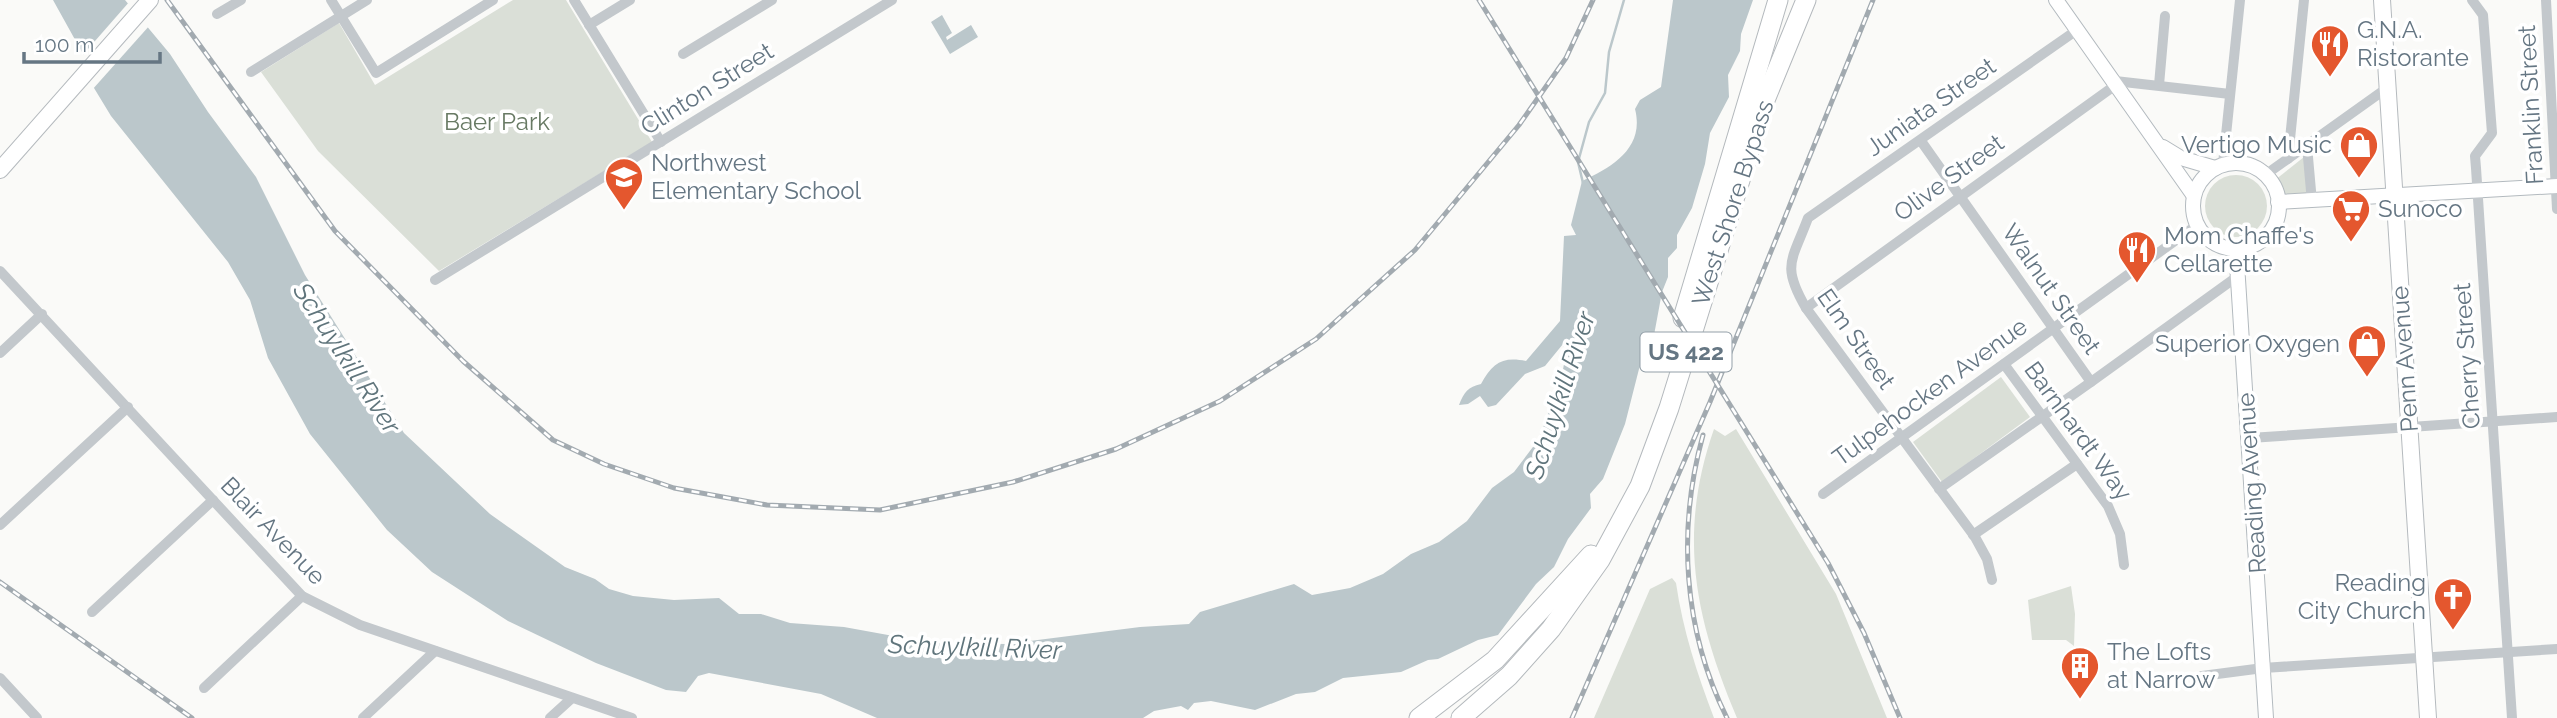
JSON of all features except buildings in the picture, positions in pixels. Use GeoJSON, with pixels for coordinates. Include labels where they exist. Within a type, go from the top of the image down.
{"type":"FeatureCollection","features":[{"type":"Feature","properties":{"kind":"highway","name":"West Shore Bypass"},"geometry":{"type":"LineString","coordinates":[[1443,718],[1510,658],[1559,601],[1592,554],[1630,481],[1654,419],[1778,0]]}},
{"type":"Feature","properties":{"kind":"highway","name":"West Shore Bypass"},"geometry":{"type":"LineString","coordinates":[[1461,718],[1509,676],[1551,629],[1600,560],[1640,486],[1669,408],[1765,100],[1806,0]]}},
{"type":"Feature","properties":{"kind":"highway"},"geometry":{"type":"LineString","coordinates":[[1419,718],[1495,660],[1592,554]]}},
{"type":"Feature","properties":{"kind":"highway"},"geometry":{"type":"LineString","coordinates":[[1471,718],[1509,676]]}},
{"type":"Feature","properties":{"kind":"main road"},"geometry":{"type":"LineString","coordinates":[[2,168],[150,0]]}},
{"type":"Feature","properties":{"kind":"main road","name":"Penn Avenue"},"geometry":{"type":"LineString","coordinates":[[2382,0],[2428,718]]}},
{"type":"Feature","properties":{"kind":"street"},"geometry":{"type":"LineString","coordinates":[[217,14],[241,0]]}},
{"type":"Feature","properties":{"kind":"street"},"geometry":{"type":"LineString","coordinates":[[331,0],[376,72],[493,0]]}},
{"type":"Feature","properties":{"kind":"street"},"geometry":{"type":"LineString","coordinates":[[251,72],[367,0]]}},
{"type":"Feature","properties":{"kind":"street"},"geometry":{"type":"LineString","coordinates":[[575,0],[661,142]]}},
{"type":"Feature","properties":{"kind":"street"},"geometry":{"type":"LineString","coordinates":[[590,25],[630,0]]}},
{"type":"Feature","properties":{"kind":"street"},"geometry":{"type":"LineString","coordinates":[[683,54],[772,0]]}},
{"type":"Feature","properties":{"kind":"street","name":"Clinton Street"},"geometry":{"type":"LineString","coordinates":[[435,279],[892,0]]}},
{"type":"Feature","properties":{"kind":"street"},"geometry":{"type":"LineString","coordinates":[[2056,0],[2194,195],[2193,215],[2209,240],[2236,248],[2254,244],[2269,232],[2278,202],[2275,189],[2265,175],[2244,163],[2219,166],[2181,158],[2157,141]]}},
{"type":"Feature","properties":{"kind":"street"},"geometry":{"type":"LineString","coordinates":[[2194,195],[2219,166],[2240,0]]}},
{"type":"Feature","properties":{"kind":"street"},"geometry":{"type":"LineString","coordinates":[[2288,159],[2304,0]]}},
{"type":"Feature","properties":{"kind":"street","name":"Cherry Street"},"geometry":{"type":"LineString","coordinates":[[2472,0],[2483,15],[2492,133],[2476,156],[2477,191],[2512,718]]}},
{"type":"Feature","properties":{"kind":"street","name":"Franklin Street"},"geometry":{"type":"LineString","coordinates":[[2546,0],[2557,209]]}},
{"type":"Feature","properties":{"kind":"street"},"geometry":{"type":"LineString","coordinates":[[2159,85],[2165,16]]}},
{"type":"Feature","properties":{"kind":"street","name":"Juniata Street"},"geometry":{"type":"LineString","coordinates":[[1808,218],[2077,30]]}},
{"type":"Feature","properties":{"kind":"street"},"geometry":{"type":"LineString","coordinates":[[2116,83],[2159,85],[2230,94]]}},
{"type":"Feature","properties":{"kind":"street","name":"Olive Street"},"geometry":{"type":"LineString","coordinates":[[1806,307],[2116,83]]}},
{"type":"Feature","properties":{"kind":"street"},"geometry":{"type":"LineString","coordinates":[[2265,175],[2387,88]]}},
{"type":"Feature","properties":{"kind":"street","name":"Walnut Street"},"geometry":{"type":"LineString","coordinates":[[1921,141],[2091,382],[2238,276]]}},
{"type":"Feature","properties":{"kind":"street"},"geometry":{"type":"LineString","coordinates":[[2307,146],[2312,202]]}},
{"type":"Feature","properties":{"kind":"street"},"geometry":{"type":"LineString","coordinates":[[2278,202],[2556,186]]}},
{"type":"Feature","properties":{"kind":"street","name":"Elm Street"},"geometry":{"type":"LineString","coordinates":[[1808,218],[1789,269],[1791,283],[1984,551],[1992,580]]}},
{"type":"Feature","properties":{"kind":"street","name":"Tulpehocken Avenue"},"geometry":{"type":"LineString","coordinates":[[1823,494],[2197,225]]}},
{"type":"Feature","properties":{"kind":"street","name":"Reading Avenue"},"geometry":{"type":"LineString","coordinates":[[2236,248],[2266,718]]}},
{"type":"Feature","properties":{"kind":"street","name":"Blair Avenue"},"geometry":{"type":"LineString","coordinates":[[0,271],[302,596],[335,616],[632,718]]}},
{"type":"Feature","properties":{"kind":"street"},"geometry":{"type":"LineString","coordinates":[[0,353],[42,314]]}},
{"type":"Feature","properties":{"kind":"street","name":"Barnhardt Way"},"geometry":{"type":"LineString","coordinates":[[2004,364],[2118,524],[2124,565]]}},
{"type":"Feature","properties":{"kind":"street"},"geometry":{"type":"LineString","coordinates":[[1939,489],[2091,382]]}},
{"type":"Feature","properties":{"kind":"street"},"geometry":{"type":"LineString","coordinates":[[0,525],[128,407]]}},
{"type":"Feature","properties":{"kind":"street"},"geometry":{"type":"LineString","coordinates":[[2249,438],[2557,417]]}},
{"type":"Feature","properties":{"kind":"street"},"geometry":{"type":"LineString","coordinates":[[1973,535],[2077,464]]}},
{"type":"Feature","properties":{"kind":"street"},"geometry":{"type":"LineString","coordinates":[[92,612],[214,500]]}},
{"type":"Feature","properties":{"kind":"street"},"geometry":{"type":"LineString","coordinates":[[204,688],[302,596]]}},
{"type":"Feature","properties":{"kind":"street"},"geometry":{"type":"LineString","coordinates":[[2202,676],[2263,668],[2557,649]]}},
{"type":"Feature","properties":{"kind":"street"},"geometry":{"type":"LineString","coordinates":[[363,718],[435,651]]}},
{"type":"Feature","properties":{"kind":"street"},"geometry":{"type":"LineString","coordinates":[[0,678],[37,718]]}},
{"type":"Feature","properties":{"kind":"street"},"geometry":{"type":"LineString","coordinates":[[0,697],[9,688]]}},
{"type":"Feature","properties":{"kind":"street"},"geometry":{"type":"LineString","coordinates":[[550,718],[572,698]]}},
{"type":"Feature","properties":{"kind":"green space","name":"Baer Park"},"geometry":{"type":"Polygon","coordinates":[[[513,0],[566,0],[652,142],[439,271],[318,151],[261,72],[339,23],[375,85],[513,0]]]}},
{"type":"Feature","properties":{"kind":"green space"},"geometry":{"type":"Polygon","coordinates":[[[2304,157],[2307,193],[2283,194],[2275,180],[2304,157]]]}},
{"type":"Feature","properties":{"kind":"green space"},"geometry":{"type":"Polygon","coordinates":[[[2230,175],[2242,175],[2258,184],[2265,194],[2265,218],[2258,228],[2242,237],[2230,237],[2219,232],[2210,223],[2205,212],[2205,200],[2210,189],[2219,180],[2230,175]]]}},
{"type":"Feature","properties":{"kind":"green space"},"geometry":{"type":"Polygon","coordinates":[[[2001,377],[2030,417],[1942,482],[1913,442],[2001,377]]]}},
{"type":"Feature","properties":{"kind":"green space"},"geometry":{"type":"Polygon","coordinates":[[[1714,429],[1725,436],[1736,429],[1836,594],[1887,718],[1737,718],[1710,646],[1696,576],[1696,505],[1714,429]]]}},
{"type":"Feature","properties":{"kind":"green space"},"geometry":{"type":"Polygon","coordinates":[[[1672,578],[1676,583],[1691,652],[1714,718],[1594,718],[1650,589],[1672,578]]]}},
{"type":"Feature","properties":{"kind":"green space"},"geometry":{"type":"Polygon","coordinates":[[[2071,586],[2075,614],[2074,646],[2066,640],[2032,640],[2028,600],[2071,586]]]}},
{"type":"Feature","properties":{"kind":"water","name":"Schuylkill River"},"geometry":{"type":"Polygon","coordinates":[[[53,0],[125,0],[170,54],[256,177],[305,275],[404,433],[490,514],[565,567],[595,579],[609,589],[633,596],[674,600],[719,598],[739,614],[761,614],[790,623],[844,627],[932,643],[1007,644],[1140,627],[1189,624],[1200,612],[1294,584],[1312,595],[1350,588],[1383,574],[1411,554],[1439,542],[1467,521],[1492,488],[1514,472],[1539,439],[1562,375],[1566,353],[1563,344],[1545,366],[1525,374],[1496,405],[1488,407],[1480,396],[1468,404],[1459,405],[1467,391],[1481,384],[1494,366],[1511,360],[1526,361],[1560,321],[1564,236],[1576,235],[1571,225],[1582,181],[1624,154],[1635,135],[1635,109],[1640,100],[1661,87],[1673,0],[1753,0],[1741,34],[1740,51],[1728,75],[1729,97],[1710,133],[1705,164],[1692,208],[1677,235],[1677,248],[1668,258],[1668,277],[1662,292],[1652,346],[1639,369],[1625,424],[1603,479],[1590,494],[1591,508],[1568,539],[1554,567],[1536,584],[1498,635],[1478,640],[1438,659],[1428,660],[1401,672],[1343,678],[1315,692],[1296,694],[1255,710],[1211,701],[1194,703],[1188,710],[1181,706],[1154,711],[1143,718],[877,718],[821,694],[709,673],[698,676],[686,692],[666,690],[596,663],[508,621],[432,572],[387,530],[310,434],[268,358],[250,300],[228,262],[111,116],[94,88],[88,63],[53,0]]]}},
{"type":"Feature","properties":{"kind":"water"},"geometry":{"type":"Polygon","coordinates":[[[942,15],[952,33],[946,37],[947,40],[971,25],[978,37],[950,54],[931,22],[942,15]]]}},
{"type":"Feature","properties":{"kind":"pier"},"geometry":{"type":"Polygon","coordinates":[[[130,1],[150,25],[92,90],[81,57],[130,1]]]}},
{"type":"Feature","properties":{"kind":"waterway"},"geometry":{"type":"LineString","coordinates":[[1583,183],[1578,162],[1589,122],[1605,93],[1609,52],[1624,0]]}},
{"type":"Feature","properties":{"kind":"railway"},"geometry":{"type":"LineString","coordinates":[[167,0],[335,231],[463,361],[553,440],[604,464],[674,488],[767,505],[880,510],[1013,482],[1116,449],[1220,401],[1316,339],[1415,250],[1519,125],[1566,58],[1593,0]]}},
{"type":"Feature","properties":{"kind":"railway"},"geometry":{"type":"LineString","coordinates":[[1479,0],[1828,563],[1864,633],[1900,718]]}},
{"type":"Feature","properties":{"kind":"railway"},"geometry":{"type":"LineString","coordinates":[[1572,718],[1710,402],[1873,0]]}},
{"type":"Feature","properties":{"kind":"railway"},"geometry":{"type":"LineString","coordinates":[[1703,435],[1690,506],[1689,579],[1701,650],[1727,718]]}},
{"type":"Feature","properties":{"kind":"railway"},"geometry":{"type":"LineString","coordinates":[[0,582],[192,718]]}},
{"type":"Feature","properties":{"kind":"place","name":"G.N.A. Ristorante"},"geometry":{"type":"Point","coordinates":[2330,78]}},
{"type":"Feature","properties":{"kind":"place","name":"Vertigo Music"},"geometry":{"type":"Point","coordinates":[2359,179]}},
{"type":"Feature","properties":{"kind":"place","name":"Northwest Elementary School"},"geometry":{"type":"Point","coordinates":[624,211]}},
{"type":"Feature","properties":{"kind":"place","name":"Sunoco"},"geometry":{"type":"Point","coordinates":[2351,243]}},
{"type":"Feature","properties":{"kind":"place","name":"Mom Chaffe's Cellarette"},"geometry":{"type":"Point","coordinates":[2137,284]}},
{"type":"Feature","properties":{"kind":"place","name":"Superior Oxygen"},"geometry":{"type":"Point","coordinates":[2367,378]}},
{"type":"Feature","properties":{"kind":"place","name":"Reading City Church"},"geometry":{"type":"Point","coordinates":[2453,631]}},
{"type":"Feature","properties":{"kind":"place","name":"The Lofts at Narrow"},"geometry":{"type":"Point","coordinates":[2080,700]}}]}
